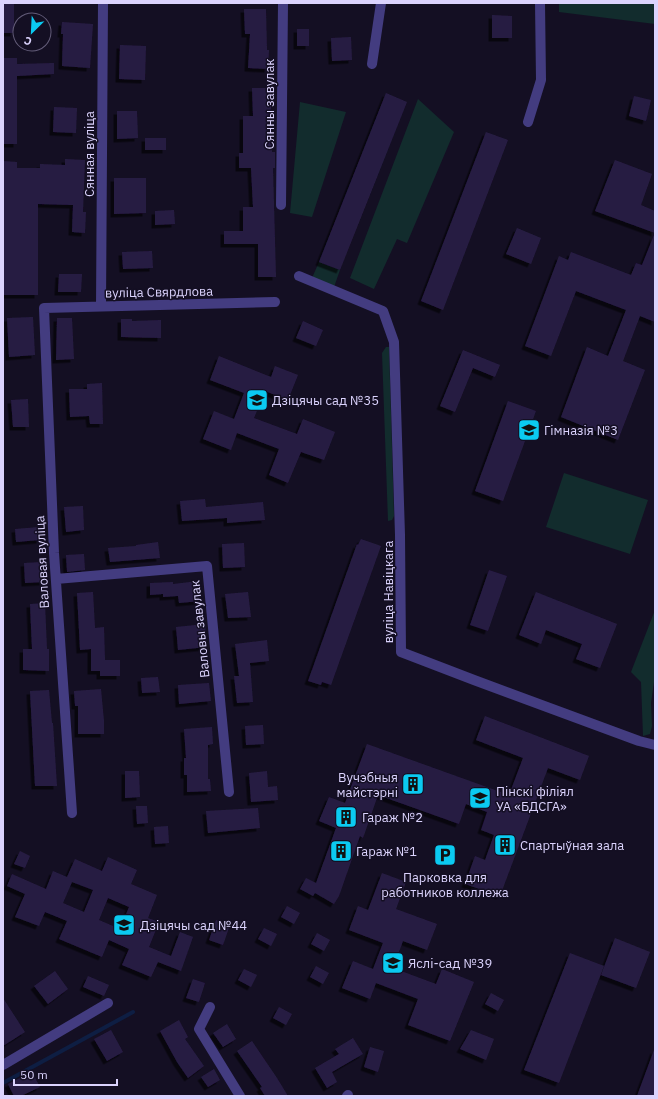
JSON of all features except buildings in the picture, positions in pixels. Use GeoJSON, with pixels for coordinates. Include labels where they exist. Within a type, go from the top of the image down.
{"type":"FeatureCollection","features":[{"type":"Feature","properties":{"kind":"street","name":"Сянная вуліца"},"geometry":{"type":"LineString","coordinates":[[101,306],[103,3]]}},
{"type":"Feature","properties":{"kind":"street","name":"Сянны завулак"},"geometry":{"type":"LineString","coordinates":[[281,205],[282,3]]}},
{"type":"Feature","properties":{"kind":"street"},"geometry":{"type":"LineString","coordinates":[[372,64],[381,3]]}},
{"type":"Feature","properties":{"kind":"street"},"geometry":{"type":"LineString","coordinates":[[528,122],[541,80],[540,3]]}},
{"type":"Feature","properties":{"kind":"street","name":"вуліца Навіцкага"},"geometry":{"type":"LineString","coordinates":[[299,276],[383,311],[394,342],[400,535],[401,652],[639,741],[655,745]]}},
{"type":"Feature","properties":{"kind":"street","name":"вуліца Свярдлова"},"geometry":{"type":"LineString","coordinates":[[44,308],[275,302]]}},
{"type":"Feature","properties":{"kind":"street","name":"Валовая вуліца"},"geometry":{"type":"LineString","coordinates":[[44,308],[56,579],[72,813]]}},
{"type":"Feature","properties":{"kind":"street","name":"Валовы завулак"},"geometry":{"type":"LineString","coordinates":[[56,579],[207,566],[229,792]]}},
{"type":"Feature","properties":{"kind":"street"},"geometry":{"type":"LineString","coordinates":[[3,1065],[108,1003]]}},
{"type":"Feature","properties":{"kind":"street"},"geometry":{"type":"LineString","coordinates":[[210,1007],[199,1030],[240,1096]]}},
{"type":"Feature","properties":{"kind":"green space"},"geometry":{"type":"Polygon","coordinates":[[[559,3],[655,3],[655,24],[559,12],[559,3]]]}},
{"type":"Feature","properties":{"kind":"green space"},"geometry":{"type":"Polygon","coordinates":[[[418,99],[454,132],[407,243],[397,239],[374,289],[350,278],[418,99]]]}},
{"type":"Feature","properties":{"kind":"green space"},"geometry":{"type":"Polygon","coordinates":[[[300,102],[346,112],[312,217],[290,213],[300,102]]]}},
{"type":"Feature","properties":{"kind":"green space"},"geometry":{"type":"Polygon","coordinates":[[[319,262],[340,270],[334,287],[312,278],[319,262]]]}},
{"type":"Feature","properties":{"kind":"green space"},"geometry":{"type":"Polygon","coordinates":[[[386,347],[389,347],[394,516],[392,520],[388,521],[382,353],[386,347]]]}},
{"type":"Feature","properties":{"kind":"green space"},"geometry":{"type":"Polygon","coordinates":[[[564,473],[648,500],[630,554],[546,527],[564,473]]]}},
{"type":"Feature","properties":{"kind":"green space"},"geometry":{"type":"Polygon","coordinates":[[[655,610],[655,675],[651,703],[652,726],[650,734],[643,736],[641,682],[631,672],[655,610]]]}},
{"type":"Feature","properties":{"kind":"waterway"},"geometry":{"type":"LineString","coordinates":[[3,1083],[133,1012]]}},
{"type":"Feature","properties":{"kind":"place","name":"Дзіцячы сад №35"},"geometry":{"type":"Point","coordinates":[257,400]}},
{"type":"Feature","properties":{"kind":"place","name":"Гімназія №3"},"geometry":{"type":"Point","coordinates":[529,430]}},
{"type":"Feature","properties":{"kind":"place","name":"Вучэбныя майстэрні"},"geometry":{"type":"Point","coordinates":[413,784]}},
{"type":"Feature","properties":{"kind":"place","name":"Пінскі філіял УА «БДСГА»"},"geometry":{"type":"Point","coordinates":[480,798]}},
{"type":"Feature","properties":{"kind":"place","name":"Гараж №2"},"geometry":{"type":"Point","coordinates":[346,817]}},
{"type":"Feature","properties":{"kind":"place","name":"Спартыўная зала"},"geometry":{"type":"Point","coordinates":[505,845]}},
{"type":"Feature","properties":{"kind":"place","name":"Гараж №1"},"geometry":{"type":"Point","coordinates":[341,851]}},
{"type":"Feature","properties":{"kind":"place","name":"Парковка для работников коллежа"},"geometry":{"type":"Point","coordinates":[445,855]}},
{"type":"Feature","properties":{"kind":"place","name":"Дзіцячы сад №44"},"geometry":{"type":"Point","coordinates":[124,925]}},
{"type":"Feature","properties":{"kind":"place","name":"Яслі-сад №39"},"geometry":{"type":"Point","coordinates":[393,963]}}]}
